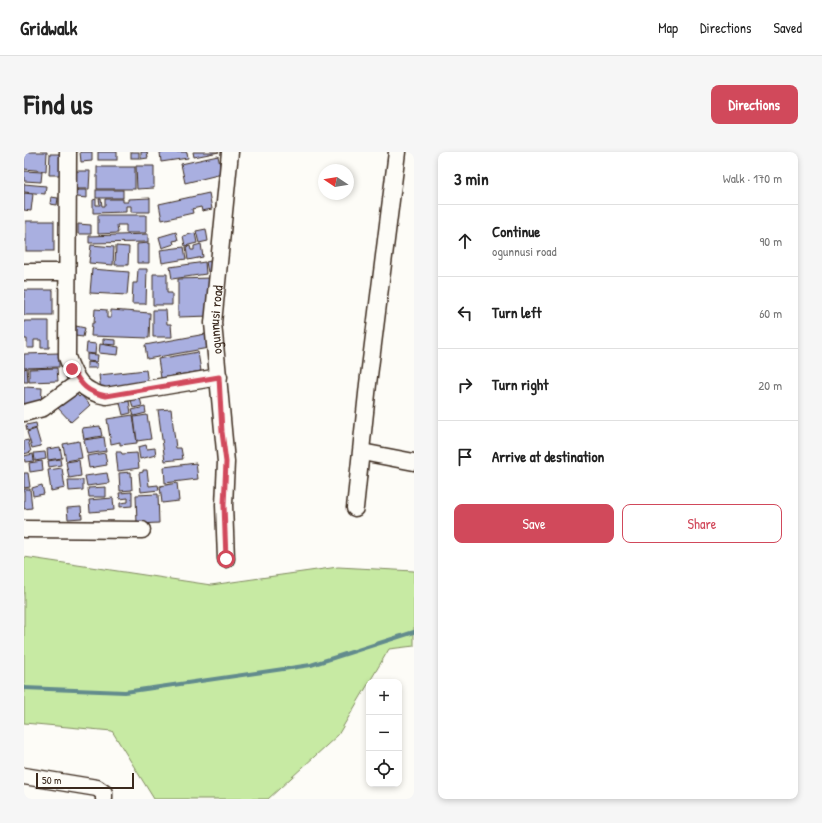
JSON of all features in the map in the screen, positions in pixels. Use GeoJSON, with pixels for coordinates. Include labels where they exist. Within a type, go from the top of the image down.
{"type":"FeatureCollection","features":[{"type":"Feature","properties":{"kind":"street"},"geometry":{"type":"LineString","coordinates":[[68,152],[66,272],[67,357],[79,382],[92,393],[106,396],[219,377]]}},
{"type":"Feature","properties":{"kind":"street","name":"ogunnusi road"},"geometry":{"type":"LineString","coordinates":[[226,559],[224,505],[226,462],[213,323],[230,152]]}},
{"type":"Feature","properties":{"kind":"street"},"geometry":{"type":"LineString","coordinates":[[355,508],[368,384],[397,152]]}},
{"type":"Feature","properties":{"kind":"street"},"geometry":{"type":"LineString","coordinates":[[24,272],[66,272]]}},
{"type":"Feature","properties":{"kind":"street"},"geometry":{"type":"LineString","coordinates":[[24,413],[43,408],[79,382]]}},
{"type":"Feature","properties":{"kind":"street"},"geometry":{"type":"LineString","coordinates":[[362,452],[414,462]]}},
{"type":"Feature","properties":{"kind":"street"},"geometry":{"type":"LineString","coordinates":[[24,528],[142,530]]}},
{"type":"Feature","properties":{"kind":"street"},"geometry":{"type":"LineString","coordinates":[[24,776],[97,788],[104,793],[104,799]]}},
{"type":"Feature","properties":{"kind":"green space"},"geometry":{"type":"Polygon","coordinates":[[[24,557],[211,585],[338,567],[414,571],[414,646],[389,649],[371,679],[366,679],[366,688],[338,735],[268,799],[154,799],[112,731],[24,723],[24,557]]]}},
{"type":"Feature","properties":{"kind":"building"},"geometry":{"type":"Polygon","coordinates":[[[24,152],[47,152],[46,171],[24,169],[24,152]]]}},
{"type":"Feature","properties":{"kind":"building"},"geometry":{"type":"Polygon","coordinates":[[[80,152],[92,152],[92,161],[81,162],[80,152]]]}},
{"type":"Feature","properties":{"kind":"building"},"geometry":{"type":"Polygon","coordinates":[[[98,152],[117,152],[117,160],[98,160],[98,152]]]}},
{"type":"Feature","properties":{"kind":"building"},"geometry":{"type":"Polygon","coordinates":[[[131,152],[139,152],[139,158],[131,158],[131,152]]]}},
{"type":"Feature","properties":{"kind":"building"},"geometry":{"type":"Polygon","coordinates":[[[141,152],[147,152],[148,158],[141,159],[141,152]]]}},
{"type":"Feature","properties":{"kind":"building"},"geometry":{"type":"Polygon","coordinates":[[[160,152],[187,152],[188,158],[161,162],[160,152]]]}},
{"type":"Feature","properties":{"kind":"building"},"geometry":{"type":"Polygon","coordinates":[[[193,152],[219,152],[194,157],[193,152]]]}},
{"type":"Feature","properties":{"kind":"building"},"geometry":{"type":"Polygon","coordinates":[[[50,154],[61,154],[60,175],[49,175],[50,154]]]}},
{"type":"Feature","properties":{"kind":"building"},"geometry":{"type":"Polygon","coordinates":[[[218,156],[222,174],[185,183],[181,164],[218,156]]]}},
{"type":"Feature","properties":{"kind":"building"},"geometry":{"type":"Polygon","coordinates":[[[136,166],[154,166],[154,188],[137,189],[136,166]]]}},
{"type":"Feature","properties":{"kind":"building"},"geometry":{"type":"Polygon","coordinates":[[[97,167],[135,167],[135,189],[97,189],[97,167]]]}},
{"type":"Feature","properties":{"kind":"building"},"geometry":{"type":"Polygon","coordinates":[[[24,171],[42,172],[41,182],[24,181],[24,171]]]}},
{"type":"Feature","properties":{"kind":"building"},"geometry":{"type":"Polygon","coordinates":[[[76,171],[90,171],[89,189],[75,189],[76,171]]]}},
{"type":"Feature","properties":{"kind":"building"},"geometry":{"type":"Polygon","coordinates":[[[24,184],[46,186],[45,194],[24,192],[24,184]]]}},
{"type":"Feature","properties":{"kind":"building"},"geometry":{"type":"Polygon","coordinates":[[[77,190],[87,190],[87,198],[77,197],[77,190]]]}},
{"type":"Feature","properties":{"kind":"building"},"geometry":{"type":"Polygon","coordinates":[[[96,190],[123,190],[123,198],[96,198],[96,190]]]}},
{"type":"Feature","properties":{"kind":"building"},"geometry":{"type":"Polygon","coordinates":[[[24,193],[33,194],[31,211],[24,210],[24,193]]]}},
{"type":"Feature","properties":{"kind":"building"},"geometry":{"type":"Polygon","coordinates":[[[209,193],[212,209],[202,211],[201,207],[192,209],[193,213],[162,220],[159,204],[209,193]]]}},
{"type":"Feature","properties":{"kind":"building"},"geometry":{"type":"Polygon","coordinates":[[[51,197],[58,198],[57,205],[50,204],[51,197]]]}},
{"type":"Feature","properties":{"kind":"building"},"geometry":{"type":"Polygon","coordinates":[[[150,198],[150,212],[131,212],[131,206],[126,206],[126,212],[93,213],[93,200],[96,199],[96,205],[100,205],[99,199],[101,199],[102,206],[105,206],[105,199],[123,199],[123,202],[128,202],[128,199],[150,198]]]}},
{"type":"Feature","properties":{"kind":"building"},"geometry":{"type":"Polygon","coordinates":[[[98,215],[146,215],[146,233],[126,233],[126,225],[117,225],[118,233],[98,234],[98,215]]]}},
{"type":"Feature","properties":{"kind":"building"},"geometry":{"type":"Polygon","coordinates":[[[26,221],[54,221],[54,251],[26,251],[26,221]]]}},
{"type":"Feature","properties":{"kind":"building"},"geometry":{"type":"Polygon","coordinates":[[[78,224],[91,225],[91,234],[78,234],[78,224]]]}},
{"type":"Feature","properties":{"kind":"building"},"geometry":{"type":"Polygon","coordinates":[[[206,229],[208,241],[199,243],[196,231],[206,229]]]}},
{"type":"Feature","properties":{"kind":"building"},"geometry":{"type":"Polygon","coordinates":[[[176,232],[178,240],[173,241],[174,244],[162,248],[159,237],[176,232]]]}},
{"type":"Feature","properties":{"kind":"building"},"geometry":{"type":"Polygon","coordinates":[[[195,233],[197,243],[185,246],[183,236],[195,233]]]}},
{"type":"Feature","properties":{"kind":"building"},"geometry":{"type":"Polygon","coordinates":[[[148,234],[148,242],[89,243],[89,236],[148,234]]]}},
{"type":"Feature","properties":{"kind":"building"},"geometry":{"type":"Polygon","coordinates":[[[149,243],[149,263],[137,263],[137,244],[149,243]]]}},
{"type":"Feature","properties":{"kind":"building"},"geometry":{"type":"Polygon","coordinates":[[[201,244],[203,257],[188,260],[186,247],[190,246],[191,250],[194,250],[194,246],[201,244]]]}},
{"type":"Feature","properties":{"kind":"building"},"geometry":{"type":"Polygon","coordinates":[[[91,245],[114,247],[113,265],[89,263],[91,245]]]}},
{"type":"Feature","properties":{"kind":"building"},"geometry":{"type":"Polygon","coordinates":[[[116,246],[129,247],[128,265],[115,265],[116,246]]]}},
{"type":"Feature","properties":{"kind":"building"},"geometry":{"type":"Polygon","coordinates":[[[184,247],[186,259],[162,263],[160,250],[184,247]]]}},
{"type":"Feature","properties":{"kind":"building"},"geometry":{"type":"Polygon","coordinates":[[[215,260],[216,271],[208,272],[206,262],[215,260]]]}},
{"type":"Feature","properties":{"kind":"building"},"geometry":{"type":"Polygon","coordinates":[[[205,262],[206,274],[172,279],[170,267],[205,262]]]}},
{"type":"Feature","properties":{"kind":"building"},"geometry":{"type":"Polygon","coordinates":[[[92,269],[129,272],[127,295],[90,293],[92,269]]]}},
{"type":"Feature","properties":{"kind":"building"},"geometry":{"type":"Polygon","coordinates":[[[138,269],[147,269],[146,304],[132,304],[133,283],[137,283],[138,269]]]}},
{"type":"Feature","properties":{"kind":"building"},"geometry":{"type":"Polygon","coordinates":[[[153,274],[167,274],[167,293],[172,293],[172,305],[153,305],[153,274]]]}},
{"type":"Feature","properties":{"kind":"building"},"geometry":{"type":"Polygon","coordinates":[[[210,278],[211,316],[178,317],[178,279],[210,278]]]}},
{"type":"Feature","properties":{"kind":"building"},"geometry":{"type":"Polygon","coordinates":[[[24,290],[53,290],[53,315],[24,315],[24,290]]]}},
{"type":"Feature","properties":{"kind":"building"},"geometry":{"type":"Polygon","coordinates":[[[95,309],[107,310],[107,318],[111,318],[111,310],[150,313],[149,338],[91,336],[95,309]]]}},
{"type":"Feature","properties":{"kind":"building"},"geometry":{"type":"Polygon","coordinates":[[[153,310],[166,310],[167,324],[171,324],[172,337],[153,337],[153,310]]]}},
{"type":"Feature","properties":{"kind":"building"},"geometry":{"type":"Polygon","coordinates":[[[24,321],[49,321],[49,348],[41,348],[41,340],[34,340],[34,348],[27,348],[27,339],[24,339],[24,321]]]}},
{"type":"Feature","properties":{"kind":"building"},"geometry":{"type":"Polygon","coordinates":[[[76,326],[85,328],[83,337],[75,336],[76,326]]]}},
{"type":"Feature","properties":{"kind":"building"},"geometry":{"type":"Polygon","coordinates":[[[211,333],[214,347],[147,359],[145,345],[211,333]]]}},
{"type":"Feature","properties":{"kind":"building"},"geometry":{"type":"Polygon","coordinates":[[[103,339],[116,340],[116,345],[103,344],[103,339]]]}},
{"type":"Feature","properties":{"kind":"building"},"geometry":{"type":"Polygon","coordinates":[[[87,343],[96,344],[95,354],[86,353],[87,343]]]}},
{"type":"Feature","properties":{"kind":"building"},"geometry":{"type":"Polygon","coordinates":[[[100,344],[119,347],[118,355],[99,353],[100,344]]]}},
{"type":"Feature","properties":{"kind":"building"},"geometry":{"type":"Polygon","coordinates":[[[198,352],[201,371],[161,378],[158,359],[198,352]]]}},
{"type":"Feature","properties":{"kind":"building"},"geometry":{"type":"Polygon","coordinates":[[[59,353],[59,367],[24,368],[24,354],[59,353]]]}},
{"type":"Feature","properties":{"kind":"building"},"geometry":{"type":"Polygon","coordinates":[[[87,354],[98,355],[97,362],[87,361],[87,354]]]}},
{"type":"Feature","properties":{"kind":"building"},"geometry":{"type":"Polygon","coordinates":[[[87,362],[97,363],[97,368],[87,368],[87,362]]]}},
{"type":"Feature","properties":{"kind":"building"},"geometry":{"type":"Polygon","coordinates":[[[27,368],[28,382],[24,382],[24,369],[27,368]]]}},
{"type":"Feature","properties":{"kind":"building"},"geometry":{"type":"Polygon","coordinates":[[[57,368],[58,381],[29,382],[29,369],[57,368]]]}},
{"type":"Feature","properties":{"kind":"building"},"geometry":{"type":"Polygon","coordinates":[[[146,370],[148,384],[101,391],[99,375],[146,370]]]}},
{"type":"Feature","properties":{"kind":"building"},"geometry":{"type":"Polygon","coordinates":[[[24,387],[42,388],[41,408],[24,407],[24,387]]]}},
{"type":"Feature","properties":{"kind":"building"},"geometry":{"type":"Polygon","coordinates":[[[74,391],[79,397],[81,395],[90,405],[71,422],[57,407],[74,391]]]}},
{"type":"Feature","properties":{"kind":"building"},"geometry":{"type":"Polygon","coordinates":[[[140,398],[142,406],[133,408],[131,400],[140,398]]]}},
{"type":"Feature","properties":{"kind":"building"},"geometry":{"type":"Polygon","coordinates":[[[129,401],[131,413],[123,415],[120,403],[129,401]]]}},
{"type":"Feature","properties":{"kind":"building"},"geometry":{"type":"Polygon","coordinates":[[[145,407],[146,413],[134,416],[132,410],[145,407]]]}},
{"type":"Feature","properties":{"kind":"building"},"geometry":{"type":"Polygon","coordinates":[[[171,409],[176,448],[181,448],[183,459],[165,461],[158,410],[171,409]]]}},
{"type":"Feature","properties":{"kind":"building"},"geometry":{"type":"Polygon","coordinates":[[[133,415],[137,443],[120,445],[120,442],[111,444],[107,419],[133,415]]]}},
{"type":"Feature","properties":{"kind":"building"},"geometry":{"type":"Polygon","coordinates":[[[147,415],[151,439],[137,441],[134,417],[147,415]]]}},
{"type":"Feature","properties":{"kind":"building"},"geometry":{"type":"Polygon","coordinates":[[[36,423],[37,428],[27,431],[26,425],[36,423]]]}},
{"type":"Feature","properties":{"kind":"building"},"geometry":{"type":"Polygon","coordinates":[[[100,426],[102,436],[84,439],[82,428],[100,426]]]}},
{"type":"Feature","properties":{"kind":"building"},"geometry":{"type":"Polygon","coordinates":[[[36,429],[41,446],[32,448],[27,432],[36,429]]]}},
{"type":"Feature","properties":{"kind":"building"},"geometry":{"type":"Polygon","coordinates":[[[104,437],[106,451],[87,454],[84,440],[104,437]]]}},
{"type":"Feature","properties":{"kind":"building"},"geometry":{"type":"Polygon","coordinates":[[[28,440],[31,452],[24,454],[24,441],[28,440]]]}},
{"type":"Feature","properties":{"kind":"building"},"geometry":{"type":"Polygon","coordinates":[[[79,441],[82,458],[66,461],[63,444],[79,441]]]}},
{"type":"Feature","properties":{"kind":"building"},"geometry":{"type":"Polygon","coordinates":[[[146,445],[147,449],[155,448],[156,455],[140,459],[138,447],[146,445]]]}},
{"type":"Feature","properties":{"kind":"building"},"geometry":{"type":"Polygon","coordinates":[[[60,447],[62,458],[48,460],[47,449],[60,447]]]}},
{"type":"Feature","properties":{"kind":"building"},"geometry":{"type":"Polygon","coordinates":[[[45,452],[46,459],[35,461],[34,453],[45,452]]]}},
{"type":"Feature","properties":{"kind":"building"},"geometry":{"type":"Polygon","coordinates":[[[116,452],[121,452],[122,454],[137,453],[139,468],[118,471],[116,452]]]}},
{"type":"Feature","properties":{"kind":"building"},"geometry":{"type":"Polygon","coordinates":[[[105,453],[107,465],[89,468],[87,456],[105,453]]]}},
{"type":"Feature","properties":{"kind":"building"},"geometry":{"type":"Polygon","coordinates":[[[33,454],[34,461],[25,462],[24,456],[33,454]]]}},
{"type":"Feature","properties":{"kind":"building"},"geometry":{"type":"Polygon","coordinates":[[[60,459],[61,465],[49,467],[48,461],[60,459]]]}},
{"type":"Feature","properties":{"kind":"building"},"geometry":{"type":"Polygon","coordinates":[[[79,460],[81,476],[69,478],[66,462],[79,460]]]}},
{"type":"Feature","properties":{"kind":"building"},"geometry":{"type":"Polygon","coordinates":[[[42,461],[43,470],[30,472],[29,463],[42,461]]]}},
{"type":"Feature","properties":{"kind":"building"},"geometry":{"type":"Polygon","coordinates":[[[196,463],[198,479],[165,483],[164,467],[196,463]]]}},
{"type":"Feature","properties":{"kind":"building"},"geometry":{"type":"Polygon","coordinates":[[[62,468],[65,488],[51,491],[48,470],[62,468]]]}},
{"type":"Feature","properties":{"kind":"building"},"geometry":{"type":"Polygon","coordinates":[[[143,470],[147,470],[149,486],[158,485],[159,490],[141,492],[139,473],[143,472],[143,470]]]}},
{"type":"Feature","properties":{"kind":"building"},"geometry":{"type":"Polygon","coordinates":[[[131,472],[132,490],[120,491],[119,473],[131,472]]]}},
{"type":"Feature","properties":{"kind":"building"},"geometry":{"type":"Polygon","coordinates":[[[24,473],[28,473],[30,487],[24,488],[24,473]]]}},
{"type":"Feature","properties":{"kind":"building"},"geometry":{"type":"Polygon","coordinates":[[[107,473],[109,483],[87,486],[85,476],[107,473]]]}},
{"type":"Feature","properties":{"kind":"building"},"geometry":{"type":"Polygon","coordinates":[[[68,480],[83,480],[83,490],[69,491],[68,480]]]}},
{"type":"Feature","properties":{"kind":"building"},"geometry":{"type":"Polygon","coordinates":[[[177,483],[179,501],[162,503],[160,486],[177,483]]]}},
{"type":"Feature","properties":{"kind":"building"},"geometry":{"type":"Polygon","coordinates":[[[42,485],[44,494],[33,496],[32,488],[42,485]]]}},
{"type":"Feature","properties":{"kind":"building"},"geometry":{"type":"Polygon","coordinates":[[[106,487],[106,497],[89,497],[88,488],[106,487]]]}},
{"type":"Feature","properties":{"kind":"building"},"geometry":{"type":"Polygon","coordinates":[[[24,489],[30,489],[32,508],[24,509],[24,489]]]}},
{"type":"Feature","properties":{"kind":"building"},"geometry":{"type":"Polygon","coordinates":[[[132,492],[132,506],[120,507],[120,503],[128,502],[128,498],[120,499],[119,493],[132,492]]]}},
{"type":"Feature","properties":{"kind":"building"},"geometry":{"type":"Polygon","coordinates":[[[158,494],[159,523],[137,524],[136,495],[158,494]]]}},
{"type":"Feature","properties":{"kind":"building"},"geometry":{"type":"Polygon","coordinates":[[[113,498],[114,510],[90,512],[89,500],[113,498]]]}},
{"type":"Feature","properties":{"kind":"building"},"geometry":{"type":"Polygon","coordinates":[[[81,507],[82,518],[68,519],[67,508],[81,507]]]}},
{"type":"Feature","properties":{"kind":"waterway"},"geometry":{"type":"LineString","coordinates":[[24,688],[125,692],[311,665],[414,632]]}},
{"type":"Feature","properties":{"kind":"route"},"geometry":{"type":"LineString","coordinates":[[72,369],[79,382],[92,393],[106,396],[219,377],[222,432],[226,462],[224,505],[226,559]]}}]}
